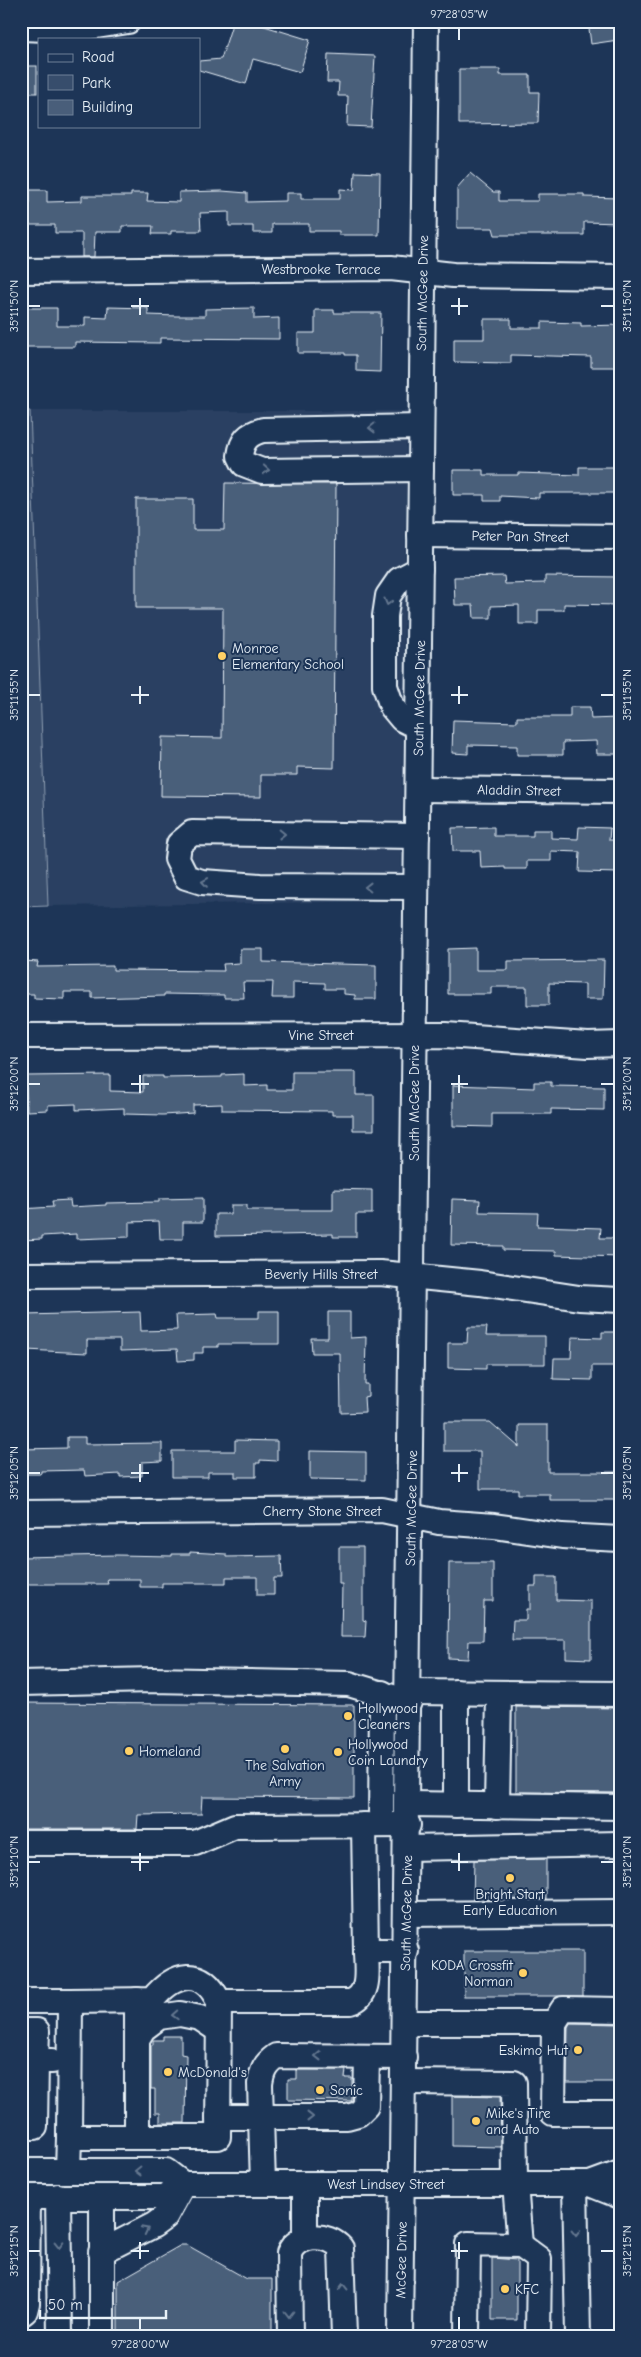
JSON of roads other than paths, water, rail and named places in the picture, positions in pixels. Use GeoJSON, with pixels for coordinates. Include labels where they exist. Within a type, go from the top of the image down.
{"type":"FeatureCollection","features":[{"type":"Feature","properties":{"kind":"street"},"geometry":{"type":"LineString","coordinates":[[21,28],[72,30],[128,21]]}},
{"type":"Feature","properties":{"kind":"street","name":"South McGee Drive"},"geometry":{"type":"LineString","coordinates":[[402,2184],[408,1825],[426,21]]}},
{"type":"Feature","properties":{"kind":"street","name":"Westbrooke Terrace"},"geometry":{"type":"LineString","coordinates":[[21,271],[391,268],[453,275],[620,276]]}},
{"type":"Feature","properties":{"kind":"street"},"geometry":{"type":"LineString","coordinates":[[421,428],[263,430],[251,433],[245,439],[240,456],[244,464],[262,471],[421,469]]}},
{"type":"Feature","properties":{"kind":"street","name":"Peter Pan Street"},"geometry":{"type":"LineString","coordinates":[[420,535],[620,537]]}},
{"type":"Feature","properties":{"kind":"street"},"geometry":{"type":"LineString","coordinates":[[418,727],[402,720],[392,707],[385,686],[384,616],[388,596],[399,580],[420,568]]}},
{"type":"Feature","properties":{"kind":"street","name":"Aladdin Street"},"geometry":{"type":"LineString","coordinates":[[418,789],[620,791]]}},
{"type":"Feature","properties":{"kind":"street"},"geometry":{"type":"LineString","coordinates":[[416,888],[260,886],[202,882],[186,877],[177,859],[179,844],[192,833],[417,836]]}},
{"type":"Feature","properties":{"kind":"street","name":"Vine Street"},"geometry":{"type":"LineString","coordinates":[[21,1036],[446,1035],[588,1044],[620,1044]]}},
{"type":"Feature","properties":{"kind":"street","name":"Beverly Hills Street"},"geometry":{"type":"LineString","coordinates":[[21,1275],[380,1273],[578,1298],[620,1300]]}},
{"type":"Feature","properties":{"kind":"street","name":"Cherry Stone Street"},"geometry":{"type":"LineString","coordinates":[[21,1513],[382,1510],[411,1516],[544,1534],[620,1539]]}},
{"type":"Feature","properties":{"kind":"street"},"geometry":{"type":"LineString","coordinates":[[21,1683],[153,1680],[349,1684],[382,1693],[409,1697],[456,1692],[620,1694]]}},
{"type":"Feature","properties":{"kind":"street"},"geometry":{"type":"LineString","coordinates":[[456,1692],[456,1805]]}},
{"type":"Feature","properties":{"kind":"street"},"geometry":{"type":"LineString","coordinates":[[219,2002],[350,2002],[356,2000],[366,1989],[372,1825],[382,1693]]}},
{"type":"Feature","properties":{"kind":"street"},"geometry":{"type":"LineString","coordinates":[[497,1806],[499,1693]]}},
{"type":"Feature","properties":{"kind":"street"},"geometry":{"type":"LineString","coordinates":[[408,1825],[456,1805],[620,1807]]}},
{"type":"Feature","properties":{"kind":"street"},"geometry":{"type":"LineString","coordinates":[[21,1843],[195,1843],[235,1826],[408,1825],[620,1844]]}},
{"type":"Feature","properties":{"kind":"street"},"geometry":{"type":"LineString","coordinates":[[406,1914],[620,1912]]}},
{"type":"Feature","properties":{"kind":"street"},"geometry":{"type":"LineString","coordinates":[[366,1951],[406,1951]]}},
{"type":"Feature","properties":{"kind":"street"},"geometry":{"type":"LineString","coordinates":[[21,2001],[152,2000],[172,1981],[196,1977],[207,1982],[213,1989],[219,2002],[218,2137],[68,2137]]}},
{"type":"Feature","properties":{"kind":"street"},"geometry":{"type":"LineString","coordinates":[[137,2000],[137,2137]]}},
{"type":"Feature","properties":{"kind":"street"},"geometry":{"type":"LineString","coordinates":[[68,2172],[70,2001]]}},
{"type":"Feature","properties":{"kind":"street"},"geometry":{"type":"LineString","coordinates":[[620,2010],[563,2009],[554,2023],[553,2113],[620,2113]]}},
{"type":"Feature","properties":{"kind":"street"},"geometry":{"type":"LineString","coordinates":[[137,2039],[142,2029],[159,2017],[180,2014],[200,2018],[218,2030]]}},
{"type":"Feature","properties":{"kind":"street"},"geometry":{"type":"LineString","coordinates":[[405,2022],[554,2023]]}},
{"type":"Feature","properties":{"kind":"street"},"geometry":{"type":"LineString","coordinates":[[21,2032],[37,2032],[28,2084],[35,2127],[21,2127]]}},
{"type":"Feature","properties":{"kind":"street"},"geometry":{"type":"LineString","coordinates":[[263,2184],[262,2071],[267,2062],[276,2056],[404,2057]]}},
{"type":"Feature","properties":{"kind":"street"},"geometry":{"type":"LineString","coordinates":[[218,2117],[347,2117],[358,2114],[366,2106],[367,2057]]}},
{"type":"Feature","properties":{"kind":"street"},"geometry":{"type":"LineString","coordinates":[[28,2084],[69,2062]]}},
{"type":"Feature","properties":{"kind":"street"},"geometry":{"type":"LineString","coordinates":[[404,2082],[514,2083],[515,2184],[520,2245]]}},
{"type":"Feature","properties":{"kind":"street"},"geometry":{"type":"LineString","coordinates":[[21,2172],[166,2171],[182,2184]]}},
{"type":"Feature","properties":{"kind":"street","name":"West Lindsey Street"},"geometry":{"type":"LineString","coordinates":[[182,2184],[582,2184],[620,2173]]}},
{"type":"Feature","properties":{"kind":"street"},"geometry":{"type":"LineString","coordinates":[[21,2314],[27,2303],[25,2197],[165,2197],[182,2184]]}},
{"type":"Feature","properties":{"kind":"street"},"geometry":{"type":"LineString","coordinates":[[101,2252],[154,2225],[165,2217],[182,2184]]}},
{"type":"Feature","properties":{"kind":"street"},"geometry":{"type":"LineString","coordinates":[[305,2184],[305,2238]]}},
{"type":"Feature","properties":{"kind":"street","name":"McGee Drive"},"geometry":{"type":"LineString","coordinates":[[400,2336],[402,2184]]}},
{"type":"Feature","properties":{"kind":"street"},"geometry":{"type":"LineString","coordinates":[[578,2336],[582,2184]]}},
{"type":"Feature","properties":{"kind":"street","name":"West Lindsey Street"},"geometry":{"type":"LineString","coordinates":[[582,2184],[620,2196]]}},
{"type":"Feature","properties":{"kind":"street"},"geometry":{"type":"LineString","coordinates":[[58,2196],[60,2336]]}},
{"type":"Feature","properties":{"kind":"street"},"geometry":{"type":"LineString","coordinates":[[102,2197],[102,2336]]}},
{"type":"Feature","properties":{"kind":"street"},"geometry":{"type":"LineString","coordinates":[[290,2336],[289,2253],[296,2241],[305,2238],[330,2240],[341,2248],[344,2336]]}},
{"type":"Feature","properties":{"kind":"street"},"geometry":{"type":"LineString","coordinates":[[467,2336],[468,2244],[520,2245],[539,2259],[538,2336]]}},
{"type":"Feature","properties":{"kind":"place","name":"Monroe Elementary School"},"geometry":{"type":"Point","coordinates":[222,656]}},
{"type":"Feature","properties":{"kind":"place","name":"Hollywood Cleaners"},"geometry":{"type":"Point","coordinates":[348,1716]}},
{"type":"Feature","properties":{"kind":"place","name":"The Salvation Army"},"geometry":{"type":"Point","coordinates":[285,1749]}},
{"type":"Feature","properties":{"kind":"place","name":"Homeland"},"geometry":{"type":"Point","coordinates":[129,1751]}},
{"type":"Feature","properties":{"kind":"place","name":"Hollywood Coin Laundry"},"geometry":{"type":"Point","coordinates":[338,1752]}},
{"type":"Feature","properties":{"kind":"place","name":"Bright Start Early Education"},"geometry":{"type":"Point","coordinates":[510,1878]}},
{"type":"Feature","properties":{"kind":"place","name":"KODA Crossfit Norman"},"geometry":{"type":"Point","coordinates":[523,1973]}},
{"type":"Feature","properties":{"kind":"place","name":"Eskimo Hut"},"geometry":{"type":"Point","coordinates":[578,2050]}},
{"type":"Feature","properties":{"kind":"place","name":"McDonald's"},"geometry":{"type":"Point","coordinates":[168,2072]}},
{"type":"Feature","properties":{"kind":"place","name":"Sonic"},"geometry":{"type":"Point","coordinates":[320,2090]}},
{"type":"Feature","properties":{"kind":"place","name":"Mike's Tire and Auto"},"geometry":{"type":"Point","coordinates":[476,2121]}},
{"type":"Feature","properties":{"kind":"place","name":"KFC"},"geometry":{"type":"Point","coordinates":[505,2289]}}]}
